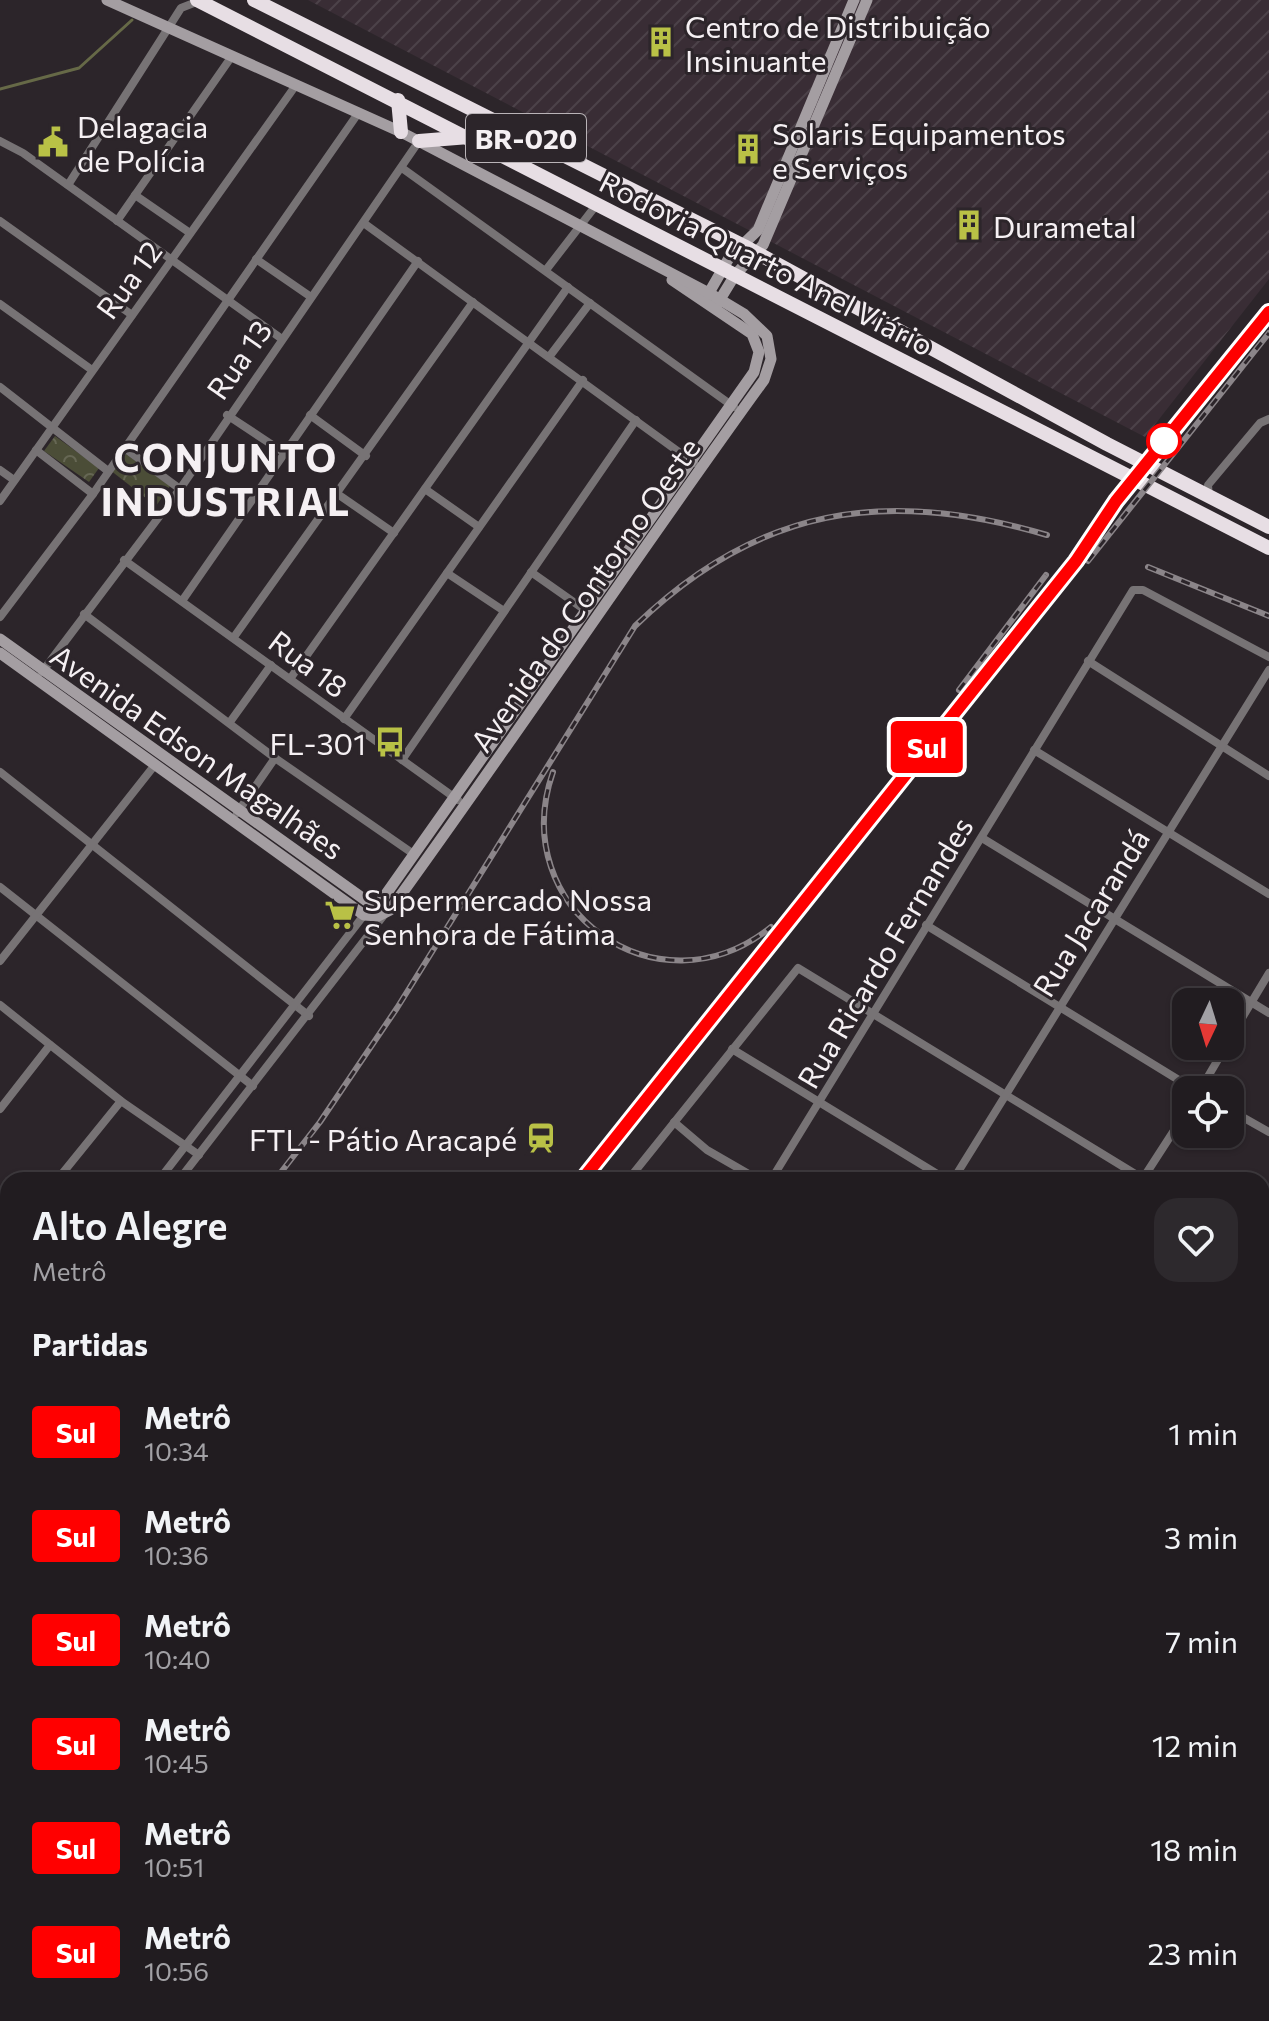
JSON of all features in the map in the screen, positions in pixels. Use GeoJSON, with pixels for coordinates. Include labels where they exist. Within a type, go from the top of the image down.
{"type":"FeatureCollection","features":[{"type":"Feature","properties":{"kind":"highway","name":"Rodovia Quarto Anel Viário"},"geometry":{"type":"LineString","coordinates":[[198,0],[1269,548]]}},
{"type":"Feature","properties":{"kind":"highway"},"geometry":{"type":"LineString","coordinates":[[241,21],[253,13],[254,0]]}},
{"type":"Feature","properties":{"kind":"highway","name":"Rodovia Quarto Anel Viário"},"geometry":{"type":"LineString","coordinates":[[254,0],[750,249],[1107,444],[1269,527]]}},
{"type":"Feature","properties":{"kind":"highway"},"geometry":{"type":"LineString","coordinates":[[352,77],[367,70],[395,73]]}},
{"type":"Feature","properties":{"kind":"highway"},"geometry":{"type":"LineString","coordinates":[[398,100],[401,132]]}},
{"type":"Feature","properties":{"kind":"highway"},"geometry":{"type":"LineString","coordinates":[[419,141],[469,137]]}},
{"type":"Feature","properties":{"kind":"street","name":"Avenida do Contorno Oeste"},"geometry":{"type":"LineString","coordinates":[[107,0],[359,112],[580,225],[712,301],[752,334],[759,352],[754,372],[736,409],[616,577],[529,715],[380,903],[368,902]]}},
{"type":"Feature","properties":{"kind":"street"},"geometry":{"type":"LineString","coordinates":[[68,185],[181,8],[198,0]]}},
{"type":"Feature","properties":{"kind":"street"},"geometry":{"type":"LineString","coordinates":[[844,40],[854,0]]}},
{"type":"Feature","properties":{"kind":"street"},"geometry":{"type":"LineString","coordinates":[[712,301],[721,268],[750,249],[763,245],[844,40],[867,0]]}},
{"type":"Feature","properties":{"kind":"street"},"geometry":{"type":"LineString","coordinates":[[117,221],[232,56]]}},
{"type":"Feature","properties":{"kind":"street","name":"Rua 12"},"geometry":{"type":"LineString","coordinates":[[0,501],[296,85]]}},
{"type":"Feature","properties":{"kind":"street"},"geometry":{"type":"LineString","coordinates":[[0,617],[93,494],[359,112]]}},
{"type":"Feature","properties":{"kind":"street"},"geometry":{"type":"LineString","coordinates":[[0,141],[68,185],[282,339]]}},
{"type":"Feature","properties":{"kind":"street","name":"Rua 13"},"geometry":{"type":"LineString","coordinates":[[40,675],[180,489],[227,415],[365,224],[419,141]]}},
{"type":"Feature","properties":{"kind":"street"},"geometry":{"type":"LineString","coordinates":[[402,168],[736,409]]}},
{"type":"Feature","properties":{"kind":"street"},"geometry":{"type":"LineString","coordinates":[[135,195],[190,233]]}},
{"type":"Feature","properties":{"kind":"street"},"geometry":{"type":"LineString","coordinates":[[546,270],[598,203]]}},
{"type":"Feature","properties":{"kind":"street"},"geometry":{"type":"LineString","coordinates":[[0,221],[132,315]]}},
{"type":"Feature","properties":{"kind":"street"},"geometry":{"type":"LineString","coordinates":[[365,224],[696,465]]}},
{"type":"Feature","properties":{"kind":"street"},"geometry":{"type":"LineString","coordinates":[[712,301],[735,275],[750,249]]}},
{"type":"Feature","properties":{"kind":"street"},"geometry":{"type":"LineString","coordinates":[[256,259],[311,297]]}},
{"type":"Feature","properties":{"kind":"street"},"geometry":{"type":"LineString","coordinates":[[182,601],[418,261]]}},
{"type":"Feature","properties":{"kind":"street"},"geometry":{"type":"LineString","coordinates":[[290,679],[568,287]]}},
{"type":"Feature","properties":{"kind":"street"},"geometry":{"type":"LineString","coordinates":[[234,637],[339,495],[473,302]]}},
{"type":"Feature","properties":{"kind":"street"},"geometry":{"type":"LineString","coordinates":[[549,357],[590,303]]}},
{"type":"Feature","properties":{"kind":"street"},"geometry":{"type":"LineString","coordinates":[[0,304],[92,370]]}},
{"type":"Feature","properties":{"kind":"street"},"geometry":{"type":"LineString","coordinates":[[344,719],[583,380]]}},
{"type":"Feature","properties":{"kind":"street"},"geometry":{"type":"LineString","coordinates":[[0,387],[108,471]]}},
{"type":"Feature","properties":{"kind":"street"},"geometry":{"type":"LineString","coordinates":[[227,415],[283,452]]}},
{"type":"Feature","properties":{"kind":"street"},"geometry":{"type":"LineString","coordinates":[[310,415],[366,456]]}},
{"type":"Feature","properties":{"kind":"street"},"geometry":{"type":"LineString","coordinates":[[1209,497],[1208,485],[1260,423],[1269,419]]}},
{"type":"Feature","properties":{"kind":"street"},"geometry":{"type":"LineString","coordinates":[[402,760],[636,420]]}},
{"type":"Feature","properties":{"kind":"street"},"geometry":{"type":"LineString","coordinates":[[123,447],[180,489]]}},
{"type":"Feature","properties":{"kind":"street"},"geometry":{"type":"LineString","coordinates":[[36,450],[93,494]]}},
{"type":"Feature","properties":{"kind":"street"},"geometry":{"type":"LineString","coordinates":[[0,470],[14,480]]}},
{"type":"Feature","properties":{"kind":"street"},"geometry":{"type":"LineString","coordinates":[[425,489],[479,527]]}},
{"type":"Feature","properties":{"kind":"street"},"geometry":{"type":"LineString","coordinates":[[339,495],[394,533]]}},
{"type":"Feature","properties":{"kind":"street","name":"Rua 18"},"geometry":{"type":"LineString","coordinates":[[124,560],[460,801]]}},
{"type":"Feature","properties":{"kind":"street"},"geometry":{"type":"LineString","coordinates":[[531,572],[585,610]]}},
{"type":"Feature","properties":{"kind":"street"},"geometry":{"type":"LineString","coordinates":[[447,573],[504,611]]}},
{"type":"Feature","properties":{"kind":"street","name":"Avenida do Contorno Oeste"},"geometry":{"type":"LineString","coordinates":[[385,914],[517,708],[585,610],[616,577]]}},
{"type":"Feature","properties":{"kind":"street","name":"Rua Ricardo Fernandes"},"geometry":{"type":"LineString","coordinates":[[776,1172],[1133,590],[1139,589],[1269,657]]}},
{"type":"Feature","properties":{"kind":"street"},"geometry":{"type":"LineString","coordinates":[[84,614],[275,758],[415,855]]}},
{"type":"Feature","properties":{"kind":"street","name":"Avenida Edson Magalhães"},"geometry":{"type":"LineString","coordinates":[[0,639],[154,766],[364,915]]}},
{"type":"Feature","properties":{"kind":"street","name":"Avenida Edson Magalhães"},"geometry":{"type":"LineString","coordinates":[[0,653],[40,675],[240,809],[368,902]]}},
{"type":"Feature","properties":{"kind":"street"},"geometry":{"type":"LineString","coordinates":[[1088,661],[1269,776]]}},
{"type":"Feature","properties":{"kind":"street"},"geometry":{"type":"LineString","coordinates":[[230,722],[271,665]]}},
{"type":"Feature","properties":{"kind":"street","name":"Rua Jacarandá"},"geometry":{"type":"LineString","coordinates":[[955,1172],[1269,670]]}},
{"type":"Feature","properties":{"kind":"street"},"geometry":{"type":"LineString","coordinates":[[530,690],[541,697]]}},
{"type":"Feature","properties":{"kind":"street"},"geometry":{"type":"LineString","coordinates":[[517,708],[529,715]]}},
{"type":"Feature","properties":{"kind":"street"},"geometry":{"type":"LineString","coordinates":[[1034,750],[1269,894]]}},
{"type":"Feature","properties":{"kind":"street"},"geometry":{"type":"LineString","coordinates":[[232,819],[275,758]]}},
{"type":"Feature","properties":{"kind":"street"},"geometry":{"type":"LineString","coordinates":[[0,961],[154,766]]}},
{"type":"Feature","properties":{"kind":"street"},"geometry":{"type":"LineString","coordinates":[[0,772],[309,1016]]}},
{"type":"Feature","properties":{"kind":"street"},"geometry":{"type":"LineString","coordinates":[[982,838],[1269,1013]]}},
{"type":"Feature","properties":{"kind":"street"},"geometry":{"type":"LineString","coordinates":[[0,887],[253,1086]]}},
{"type":"Feature","properties":{"kind":"street"},"geometry":{"type":"LineString","coordinates":[[165,1172],[364,915],[385,914]]}},
{"type":"Feature","properties":{"kind":"street"},"geometry":{"type":"LineString","coordinates":[[185,1172],[385,914]]}},
{"type":"Feature","properties":{"kind":"street"},"geometry":{"type":"LineString","coordinates":[[926,925],[1175,1076]]}},
{"type":"Feature","properties":{"kind":"street"},"geometry":{"type":"LineString","coordinates":[[330,961],[343,971]]}},
{"type":"Feature","properties":{"kind":"street"},"geometry":{"type":"LineString","coordinates":[[634,1172],[798,968],[1130,1172]]}},
{"type":"Feature","properties":{"kind":"street"},"geometry":{"type":"LineString","coordinates":[[1244,1014],[1269,973]]}},
{"type":"Feature","properties":{"kind":"street"},"geometry":{"type":"LineString","coordinates":[[317,978],[330,988]]}},
{"type":"Feature","properties":{"kind":"street"},"geometry":{"type":"LineString","coordinates":[[0,1005],[121,1101],[184,1148],[199,1155]]}},
{"type":"Feature","properties":{"kind":"street"},"geometry":{"type":"LineString","coordinates":[[0,1109],[50,1045]]}},
{"type":"Feature","properties":{"kind":"street"},"geometry":{"type":"LineString","coordinates":[[732,1049],[937,1172]]}},
{"type":"Feature","properties":{"kind":"street"},"geometry":{"type":"LineString","coordinates":[[63,1172],[121,1101]]}},
{"type":"Feature","properties":{"kind":"street"},"geometry":{"type":"LineString","coordinates":[[1244,1118],[1269,1132]]}},
{"type":"Feature","properties":{"kind":"street"},"geometry":{"type":"LineString","coordinates":[[674,1122],[707,1150],[745,1172]]}},
{"type":"Feature","properties":{"kind":"street"},"geometry":{"type":"LineString","coordinates":[[1148,1172],[1172,1134]]}},
{"type":"Feature","properties":{"kind":"shaded area"},"geometry":{"type":"Polygon","coordinates":[[[308,0],[1269,0],[1269,279],[1145,437],[308,0]]]}},
{"type":"Feature","properties":{"kind":"green space"},"geometry":{"type":"Polygon","coordinates":[[[55,436],[99,468],[89,482],[44,451],[55,436]]]}},
{"type":"Feature","properties":{"kind":"green space"},"geometry":{"type":"Polygon","coordinates":[[[123,452],[170,486],[156,506],[110,470],[123,452]]]}},
{"type":"Feature","properties":{"kind":"waterway"},"geometry":{"type":"LineString","coordinates":[[0,89],[79,68],[132,20]]}},
{"type":"Feature","properties":{"kind":"railway"},"geometry":{"type":"LineString","coordinates":[[588,1172],[1076,561],[1116,501],[1269,312]]}},
{"type":"Feature","properties":{"kind":"railway"},"geometry":{"type":"LineString","coordinates":[[1088,561],[1269,333]]}},
{"type":"Feature","properties":{"kind":"railway"},"geometry":{"type":"LineString","coordinates":[[281,1172],[320,1122],[397,1008],[635,626],[681,586],[728,555],[777,532],[826,518],[878,511],[932,512],[988,520],[1047,535]]}},
{"type":"Feature","properties":{"kind":"railway"},"geometry":{"type":"LineString","coordinates":[[1148,567],[1269,616]]}},
{"type":"Feature","properties":{"kind":"railway"},"geometry":{"type":"LineString","coordinates":[[959,690],[1046,575]]}},
{"type":"Feature","properties":{"kind":"railway"},"geometry":{"type":"LineString","coordinates":[[553,772],[544,822],[551,867],[571,905],[602,935],[640,954],[683,960],[727,952],[771,927]]}},
{"type":"Feature","properties":{"kind":"metro line","name":"Sul"},"geometry":{"type":"LineString","coordinates":[[588,1172],[1076,561],[1116,501],[1269,312]]}},
{"type":"Feature","properties":{"kind":"place","name":"Centro de Distribuição Insinuante"},"geometry":{"type":"Point","coordinates":[661,42]}},
{"type":"Feature","properties":{"kind":"place","name":"Delagacia de Polícia"},"geometry":{"type":"Point","coordinates":[53,142]}},
{"type":"Feature","properties":{"kind":"place","name":"Solaris Equipamentos e Serviços"},"geometry":{"type":"Point","coordinates":[748,149]}},
{"type":"Feature","properties":{"kind":"place","name":"Durametal"},"geometry":{"type":"Point","coordinates":[969,225]}},
{"type":"Feature","properties":{"kind":"place","name":"FL-301"},"geometry":{"type":"Point","coordinates":[390,742]}},
{"type":"Feature","properties":{"kind":"place","name":"Supermercado Nossa Senhora de Fátima"},"geometry":{"type":"Point","coordinates":[340,915]}},
{"type":"Feature","properties":{"kind":"place","name":"FTL - Pátio Aracapé"},"geometry":{"type":"Point","coordinates":[541,1138]}},
{"type":"Feature","properties":{"kind":"district","name":"CONJUNTO INDUSTRIAL"},"geometry":{"type":"Point","coordinates":[226,478]}}]}
